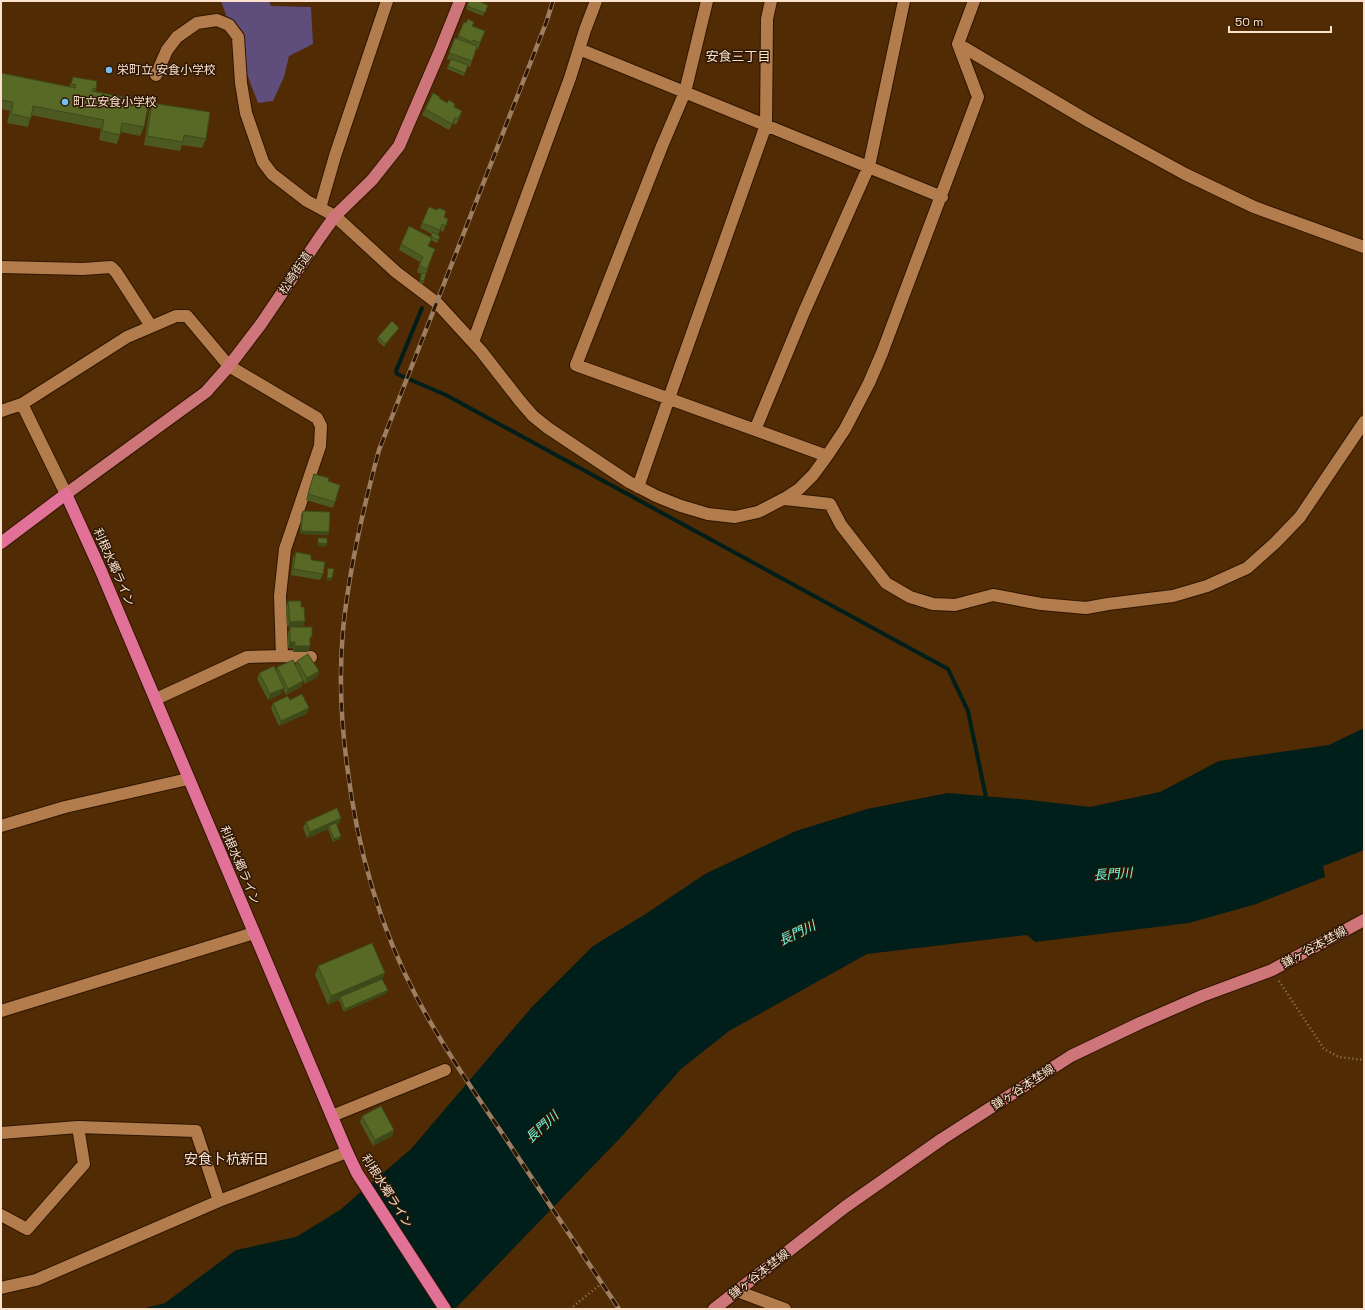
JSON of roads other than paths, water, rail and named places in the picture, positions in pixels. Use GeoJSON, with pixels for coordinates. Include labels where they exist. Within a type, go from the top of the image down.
{"type":"FeatureCollection","features":[{"type":"Feature","properties":{"kind":"highway"},"geometry":{"type":"LineString","coordinates":[[1,543],[66,494]]}},
{"type":"Feature","properties":{"kind":"highway","name":"利根水郷ライン"},"geometry":{"type":"LineString","coordinates":[[66,494],[101,570],[156,699],[188,779],[347,1152],[357,1173],[445,1309]]}},
{"type":"Feature","properties":{"kind":"main road","name":"松崎街道"},"geometry":{"type":"LineString","coordinates":[[66,494],[206,392],[229,366],[262,324],[335,216],[372,180],[399,146],[460,1]]}},
{"type":"Feature","properties":{"kind":"main road","name":"鎌ヶ谷本埜線"},"geometry":{"type":"LineString","coordinates":[[714,1309],[845,1207],[942,1139],[1070,1056],[1202,996],[1272,970],[1364,920]]}},
{"type":"Feature","properties":{"kind":"street"},"geometry":{"type":"LineString","coordinates":[[320,208],[335,156],[387,1]]}},
{"type":"Feature","properties":{"kind":"street"},"geometry":{"type":"LineString","coordinates":[[473,342],[570,78],[596,1]]}},
{"type":"Feature","properties":{"kind":"street"},"geometry":{"type":"LineString","coordinates":[[707,1],[685,92],[662,146],[576,365],[827,456]]}},
{"type":"Feature","properties":{"kind":"street"},"geometry":{"type":"LineString","coordinates":[[638,487],[766,125],[767,19],[771,1]]}},
{"type":"Feature","properties":{"kind":"street"},"geometry":{"type":"LineString","coordinates":[[754,430],[868,167],[904,1]]}},
{"type":"Feature","properties":{"kind":"street"},"geometry":{"type":"LineString","coordinates":[[156,75],[167,50],[178,37],[197,23],[217,20],[229,26],[238,37],[241,84],[246,113],[263,162],[272,174],[307,201],[335,216],[396,272],[437,303],[473,342],[533,416],[548,428],[598,463],[656,496],[681,506],[708,514],[735,517],[758,512],[785,499],[799,489],[813,475],[845,429],[869,383],[942,197],[978,98],[958,44],[974,1]]}},
{"type":"Feature","properties":{"kind":"street"},"geometry":{"type":"LineString","coordinates":[[958,44],[1090,122],[1185,174],[1254,207],[1364,247]]}},
{"type":"Feature","properties":{"kind":"street"},"geometry":{"type":"LineString","coordinates":[[579,49],[942,197]]}},
{"type":"Feature","properties":{"kind":"street"},"geometry":{"type":"LineString","coordinates":[[1,267],[83,269],[110,268],[116,272],[151,326]]}},
{"type":"Feature","properties":{"kind":"street"},"geometry":{"type":"LineString","coordinates":[[1,412],[22,404],[127,337],[176,316],[187,316],[229,366],[317,418],[321,426],[320,446],[285,549],[280,596],[282,656]]}},
{"type":"Feature","properties":{"kind":"street"},"geometry":{"type":"LineString","coordinates":[[22,404],[66,494]]}},
{"type":"Feature","properties":{"kind":"street"},"geometry":{"type":"LineString","coordinates":[[785,499],[830,504],[841,525],[886,583],[910,597],[933,604],[955,605],[993,595],[1041,604],[1086,608],[1173,596],[1207,586],[1247,568],[1275,543],[1300,517],[1364,422]]}},
{"type":"Feature","properties":{"kind":"street"},"geometry":{"type":"LineString","coordinates":[[156,699],[247,657],[311,657]]}},
{"type":"Feature","properties":{"kind":"street"},"geometry":{"type":"LineString","coordinates":[[1,826],[65,807],[188,779]]}},
{"type":"Feature","properties":{"kind":"street"},"geometry":{"type":"LineString","coordinates":[[1,1011],[254,933]]}},
{"type":"Feature","properties":{"kind":"street"},"geometry":{"type":"LineString","coordinates":[[332,1116],[445,1070]]}},
{"type":"Feature","properties":{"kind":"street"},"geometry":{"type":"LineString","coordinates":[[1,1133],[78,1127],[196,1131],[219,1201]]}},
{"type":"Feature","properties":{"kind":"street"},"geometry":{"type":"LineString","coordinates":[[1,1215],[27,1229],[84,1164],[78,1127]]}},
{"type":"Feature","properties":{"kind":"street"},"geometry":{"type":"LineString","coordinates":[[1,1288],[36,1280],[219,1201],[347,1152]]}},
{"type":"Feature","properties":{"kind":"street"},"geometry":{"type":"LineString","coordinates":[[737,1291],[785,1309]]}},
{"type":"Feature","properties":{"kind":"water","name":"長門川"},"geometry":{"type":"Polygon","coordinates":[[[1364,728],[1364,850],[1323,866],[1325,877],[1256,904],[1189,923],[1035,942],[1027,935],[867,954],[729,1031],[681,1069],[623,1135],[455,1309],[142,1309],[165,1303],[236,1250],[296,1237],[340,1210],[411,1149],[531,1008],[593,946],[644,915],[705,874],[796,831],[867,809],[948,793],[1090,807],[1160,792],[1219,761],[1329,745],[1364,728]]]}},
{"type":"Feature","properties":{"kind":"waterway"},"geometry":{"type":"LineString","coordinates":[[422,308],[396,371],[397,374],[446,395],[948,669],[968,711],[987,802]]}},
{"type":"Feature","properties":{"kind":"railway"},"geometry":{"type":"LineString","coordinates":[[553,1],[546,23],[379,450],[367,494],[349,584],[343,630],[341,664],[342,715],[351,796],[363,856],[380,914],[403,970],[417,998],[458,1067],[619,1309]]}},
{"type":"Feature","properties":{"kind":"place","name":"栄町立 安食小学校"},"geometry":{"type":"Point","coordinates":[109,70]}},
{"type":"Feature","properties":{"kind":"place","name":"町立安食小学校"},"geometry":{"type":"Point","coordinates":[65,102]}},
{"type":"Feature","properties":{"kind":"district","name":"安食三丁目"},"geometry":{"type":"Point","coordinates":[738,56]}},
{"type":"Feature","properties":{"kind":"district","name":"安食卜杭新田"},"geometry":{"type":"Point","coordinates":[226,1159]}}]}
